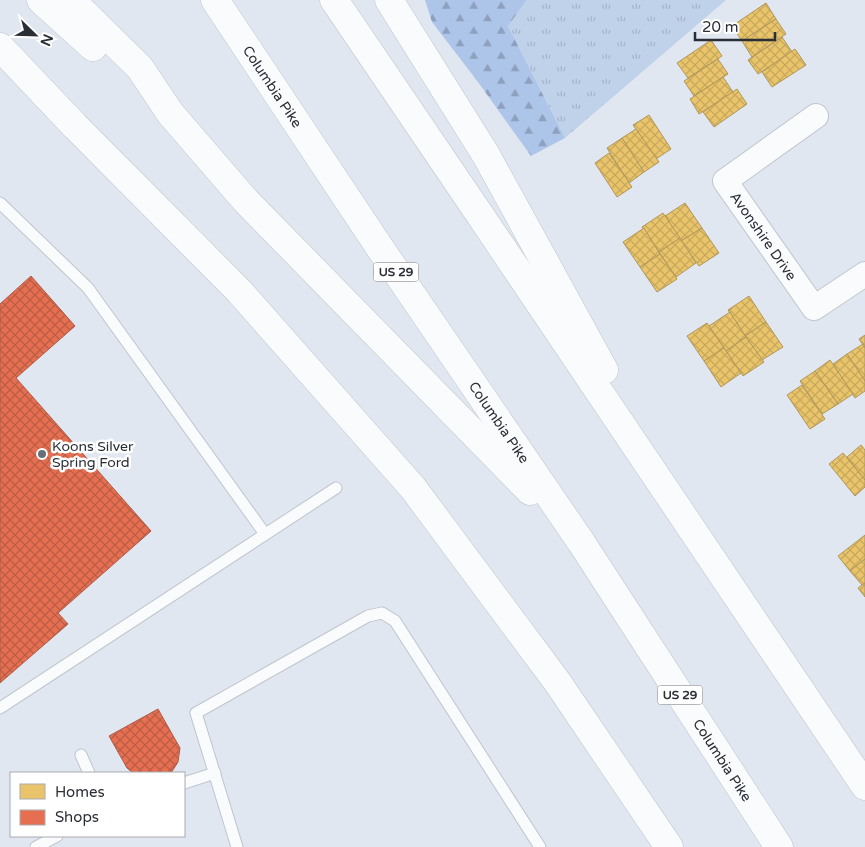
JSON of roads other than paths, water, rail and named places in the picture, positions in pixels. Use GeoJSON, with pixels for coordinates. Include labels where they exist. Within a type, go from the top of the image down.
{"type":"FeatureCollection","features":[{"type":"Feature","properties":{"kind":"highway"},"geometry":{"type":"LineString","coordinates":[[42,0],[170,113]]}},
{"type":"Feature","properties":{"kind":"highway"},"geometry":{"type":"LineString","coordinates":[[71,0],[140,68],[170,113],[246,201],[581,542]]}},
{"type":"Feature","properties":{"kind":"highway","name":"Columbia Pike"},"geometry":{"type":"LineString","coordinates":[[215,0],[372,237],[581,542],[779,847]]}},
{"type":"Feature","properties":{"kind":"highway"},"geometry":{"type":"LineString","coordinates":[[334,0],[865,786]]}},
{"type":"Feature","properties":{"kind":"highway"},"geometry":{"type":"LineString","coordinates":[[389,0],[486,155],[689,525]]}},
{"type":"Feature","properties":{"kind":"highway"},"geometry":{"type":"LineString","coordinates":[[0,47],[75,126],[239,291],[413,488],[558,683],[669,847]]}},
{"type":"Feature","properties":{"kind":"street","name":"Avonshire Drive"},"geometry":{"type":"LineString","coordinates":[[816,116],[725,180],[814,308],[865,274]]}},
{"type":"Feature","properties":{"kind":"lane"},"geometry":{"type":"LineString","coordinates":[[0,202],[88,288],[265,534]]}},
{"type":"Feature","properties":{"kind":"lane"},"geometry":{"type":"LineString","coordinates":[[0,708],[336,488]]}},
{"type":"Feature","properties":{"kind":"lane"},"geometry":{"type":"LineString","coordinates":[[237,847],[196,713],[368,616],[382,613],[395,621],[540,847]]}},
{"type":"Feature","properties":{"kind":"lane"},"geometry":{"type":"LineString","coordinates":[[81,755],[89,772]]}},
{"type":"Feature","properties":{"kind":"lane"},"geometry":{"type":"LineString","coordinates":[[185,782],[215,773]]}},
{"type":"Feature","properties":{"kind":"lane"},"geometry":{"type":"LineString","coordinates":[[36,847],[55,837]]}},
{"type":"Feature","properties":{"kind":"place","name":"Koons Silver Spring Ford"},"geometry":{"type":"Point","coordinates":[42,454]}}]}
